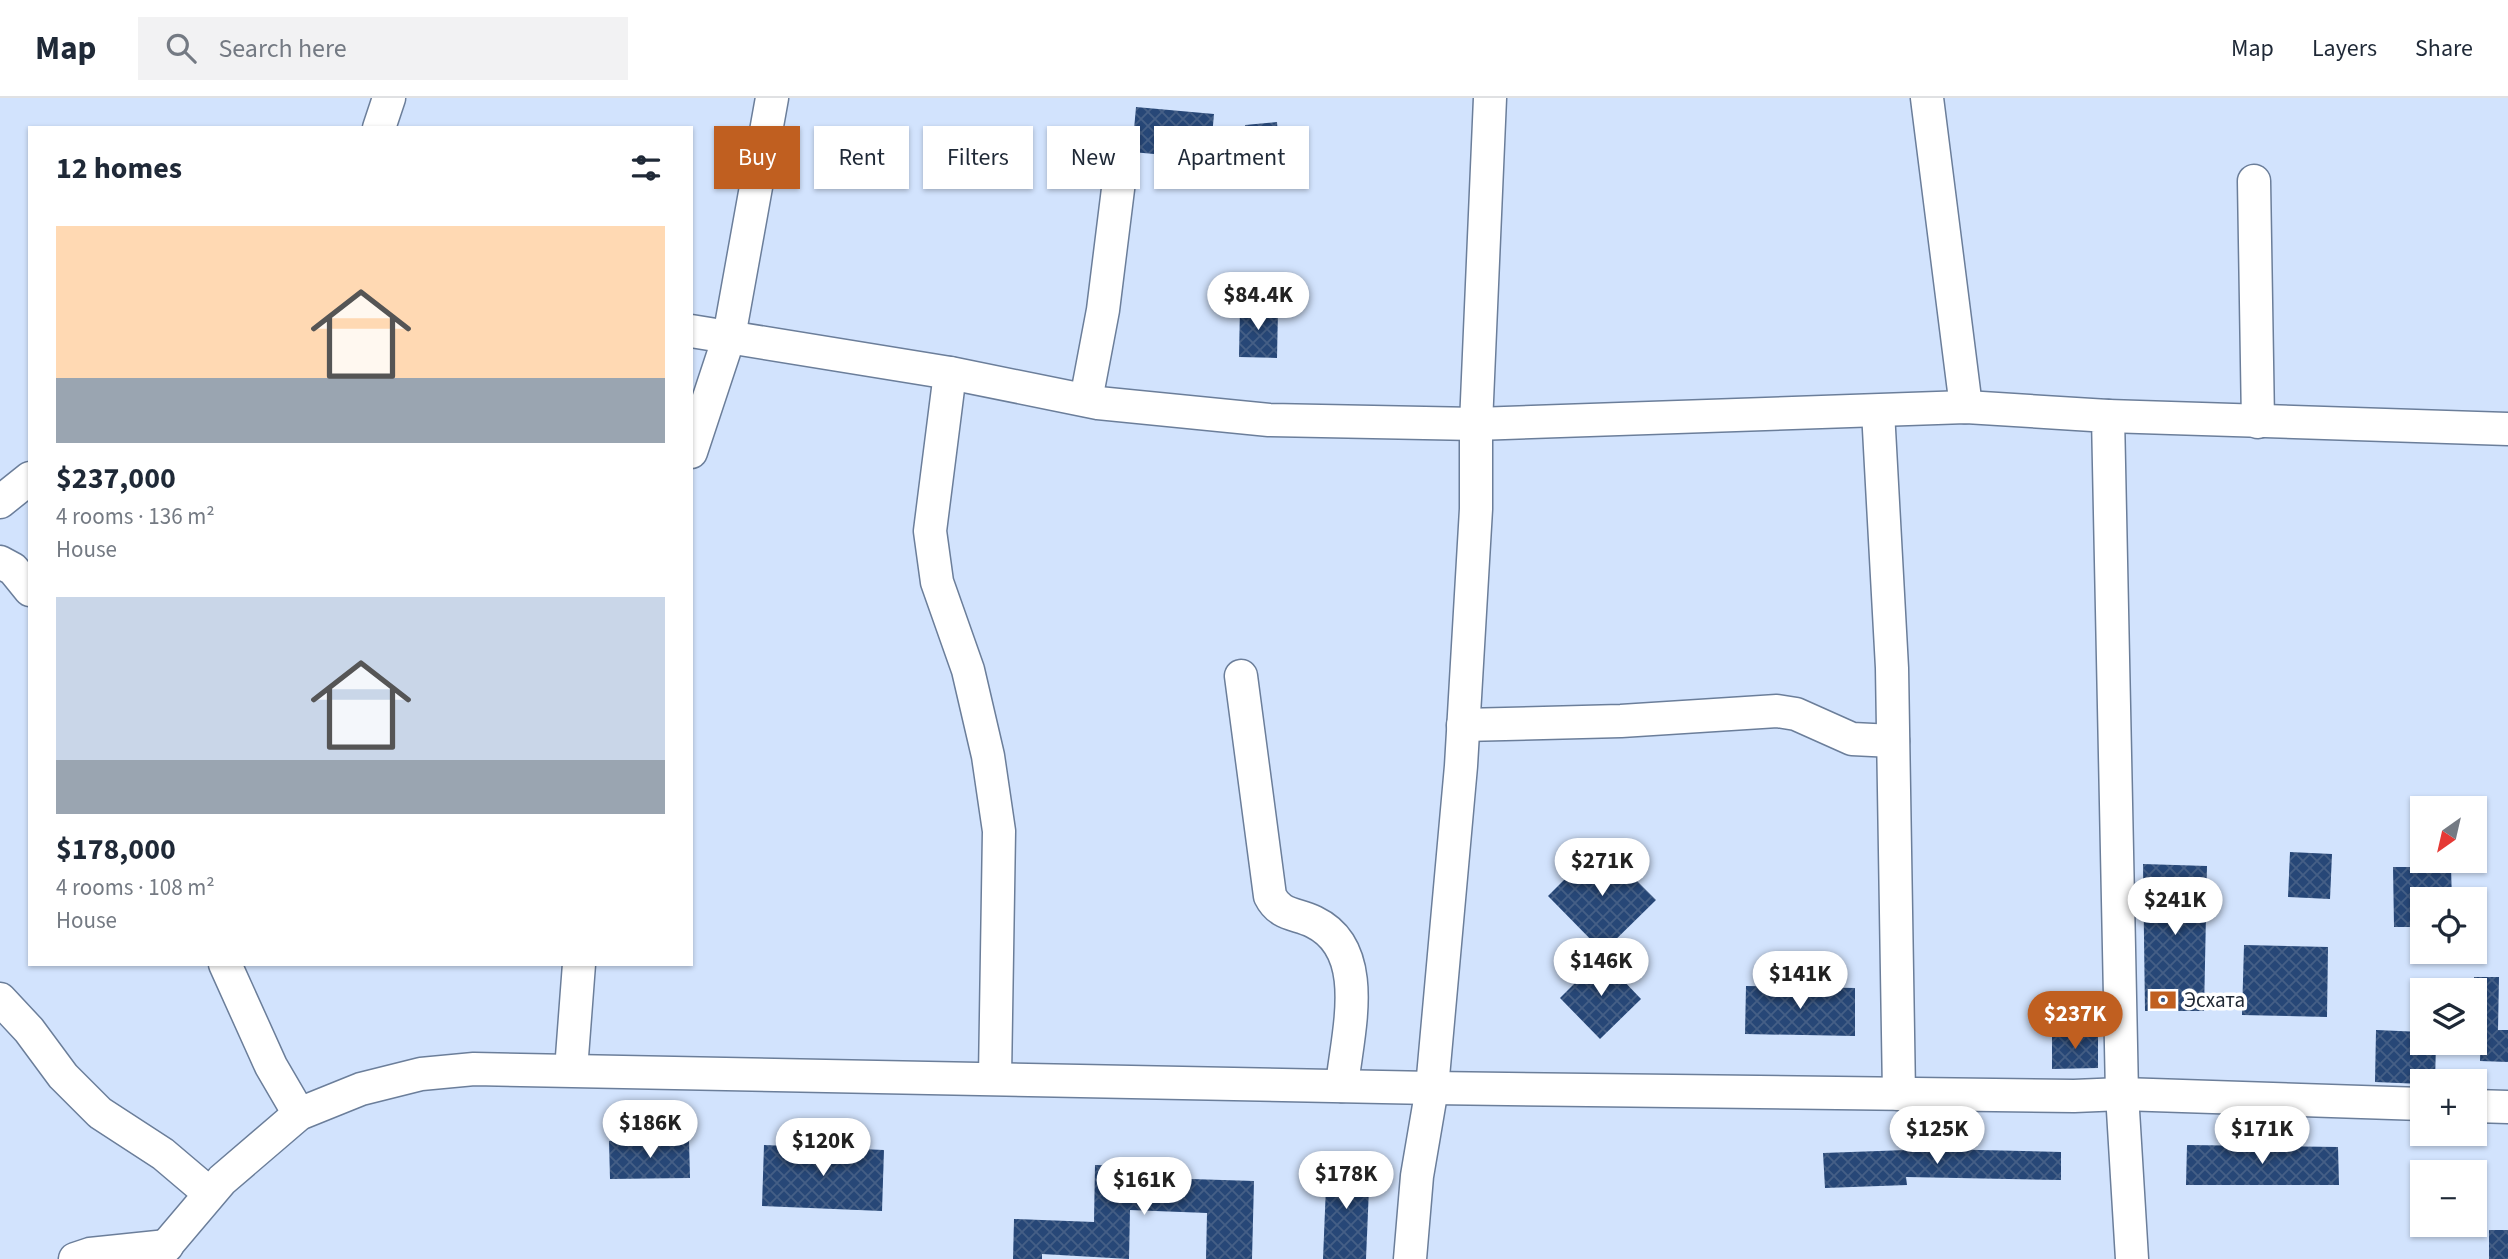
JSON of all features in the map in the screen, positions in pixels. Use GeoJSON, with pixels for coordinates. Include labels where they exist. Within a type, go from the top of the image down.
{"type":"FeatureCollection","features":[{"type":"Feature","properties":{"kind":"street"},"geometry":{"type":"LineString","coordinates":[[380,126],[389,98]]}},
{"type":"Feature","properties":{"kind":"street"},"geometry":{"type":"LineString","coordinates":[[693,446],[729,337],[772,98]]}},
{"type":"Feature","properties":{"kind":"street"},"geometry":{"type":"LineString","coordinates":[[1410,1259],[1417,1176],[1432,1088],[1463,725],[1476,509],[1476,424],[1490,98]]}},
{"type":"Feature","properties":{"kind":"street"},"geometry":{"type":"LineString","coordinates":[[1927,98],[1966,408]]}},
{"type":"Feature","properties":{"kind":"street"},"geometry":{"type":"LineString","coordinates":[[2254,181],[2258,422]]}},
{"type":"Feature","properties":{"kind":"street"},"geometry":{"type":"LineString","coordinates":[[1086,400],[1103,310],[1118,189]]}},
{"type":"Feature","properties":{"kind":"street"},"geometry":{"type":"LineString","coordinates":[[693,331],[950,373],[1086,400],[1269,420],[1476,424],[1966,408],[2258,422],[2508,429]]}},
{"type":"Feature","properties":{"kind":"street"},"geometry":{"type":"LineString","coordinates":[[950,373],[930,531],[937,582],[968,670],[988,756],[999,831],[995,1077]]}},
{"type":"Feature","properties":{"kind":"street"},"geometry":{"type":"LineString","coordinates":[[1878,411],[1892,668],[1899,1094]]}},
{"type":"Feature","properties":{"kind":"street"},"geometry":{"type":"LineString","coordinates":[[2108,416],[2122,1094],[2132,1259]]}},
{"type":"Feature","properties":{"kind":"street"},"geometry":{"type":"LineString","coordinates":[[0,502],[28,480]]}},
{"type":"Feature","properties":{"kind":"street"},"geometry":{"type":"LineString","coordinates":[[0,562],[13,569],[28,588]]}},
{"type":"Feature","properties":{"kind":"street"},"geometry":{"type":"LineString","coordinates":[[1241,676],[1270,896],[1275,906],[1287,915],[1313,921],[1335,935],[1349,964],[1350,1007],[1342,1086]]}},
{"type":"Feature","properties":{"kind":"street"},"geometry":{"type":"LineString","coordinates":[[1463,725],[1621,721],[1777,710],[1796,714],[1852,739],[1893,741]]}},
{"type":"Feature","properties":{"kind":"street"},"geometry":{"type":"LineString","coordinates":[[226,966],[271,1066],[299,1114]]}},
{"type":"Feature","properties":{"kind":"street"},"geometry":{"type":"LineString","coordinates":[[571,1070],[579,966]]}},
{"type":"Feature","properties":{"kind":"street"},"geometry":{"type":"LineString","coordinates":[[0,999],[29,1030],[63,1076],[100,1113],[163,1154],[209,1193]]}},
{"type":"Feature","properties":{"kind":"street"},"geometry":{"type":"LineString","coordinates":[[84,1257],[161,1252],[209,1193],[299,1114],[361,1088],[421,1074],[474,1069],[995,1077],[1432,1088],[2122,1094],[2410,1104]]}},
{"type":"Feature","properties":{"kind":"street"},"geometry":{"type":"LineString","coordinates":[[2487,1106],[2508,1107]]}},
{"type":"Feature","properties":{"kind":"building"},"geometry":{"type":"Polygon","coordinates":[[[1136,107],[1214,114],[1213,126],[1154,126],[1154,154],[1140,153],[1140,126],[1134,126],[1136,107]]]}},
{"type":"Feature","properties":{"kind":"building"},"geometry":{"type":"Polygon","coordinates":[[[1277,122],[1277,126],[1245,126],[1277,122]]]}},
{"type":"Feature","properties":{"kind":"building"},"geometry":{"type":"Polygon","coordinates":[[[1240,307],[1278,308],[1277,358],[1239,357],[1240,307]]]}},
{"type":"Feature","properties":{"kind":"building"},"geometry":{"type":"Polygon","coordinates":[[[1600,844],[1656,900],[1603,952],[1548,896],[1600,844]]]}},
{"type":"Feature","properties":{"kind":"building"},"geometry":{"type":"Polygon","coordinates":[[[2290,852],[2332,854],[2330,899],[2288,897],[2290,852]]]}},
{"type":"Feature","properties":{"kind":"building"},"geometry":{"type":"Polygon","coordinates":[[[2143,864],[2207,866],[2204,1011],[2145,1011],[2143,864]]]}},
{"type":"Feature","properties":{"kind":"building"},"geometry":{"type":"Polygon","coordinates":[[[2393,867],[2410,867],[2410,873],[2451,873],[2452,887],[2410,887],[2410,927],[2394,927],[2393,867]]]}},
{"type":"Feature","properties":{"kind":"building"},"geometry":{"type":"Polygon","coordinates":[[[2244,945],[2328,947],[2327,1017],[2242,1015],[2244,945]]]}},
{"type":"Feature","properties":{"kind":"building"},"geometry":{"type":"Polygon","coordinates":[[[1601,957],[1641,999],[1600,1039],[1560,998],[1601,957]]]}},
{"type":"Feature","properties":{"kind":"building"},"geometry":{"type":"Polygon","coordinates":[[[2499,977],[2498,1030],[2508,1030],[2508,1062],[2480,1061],[2480,1055],[2487,1055],[2487,978],[2474,978],[2499,977]]]}},
{"type":"Feature","properties":{"kind":"building"},"geometry":{"type":"Polygon","coordinates":[[[1746,986],[1855,988],[1855,1036],[1745,1034],[1746,986]]]}},
{"type":"Feature","properties":{"kind":"building"},"geometry":{"type":"Polygon","coordinates":[[[2376,1030],[2410,1031],[2410,1055],[2436,1055],[2435,1069],[2410,1069],[2410,1083],[2375,1082],[2376,1030]]]}},
{"type":"Feature","properties":{"kind":"building"},"geometry":{"type":"Polygon","coordinates":[[[2098,1033],[2098,1068],[2052,1069],[2052,1034],[2098,1033]]]}},
{"type":"Feature","properties":{"kind":"building"},"geometry":{"type":"Polygon","coordinates":[[[689,1140],[690,1178],[610,1179],[609,1141],[689,1140]]]}},
{"type":"Feature","properties":{"kind":"building"},"geometry":{"type":"Polygon","coordinates":[[[764,1145],[884,1150],[882,1211],[762,1206],[764,1145]]]}},
{"type":"Feature","properties":{"kind":"building"},"geometry":{"type":"Polygon","coordinates":[[[2187,1145],[2338,1147],[2339,1185],[2186,1185],[2187,1145]]]}},
{"type":"Feature","properties":{"kind":"building"},"geometry":{"type":"Polygon","coordinates":[[[1935,1149],[2061,1152],[2061,1180],[1906,1177],[1907,1185],[1825,1188],[1823,1153],[1935,1149]]]}},
{"type":"Feature","properties":{"kind":"building"},"geometry":{"type":"Polygon","coordinates":[[[1327,1162],[1370,1164],[1366,1259],[1323,1259],[1327,1162]]]}},
{"type":"Feature","properties":{"kind":"building"},"geometry":{"type":"Polygon","coordinates":[[[1095,1165],[1128,1166],[1128,1177],[1254,1181],[1252,1259],[1206,1259],[1207,1213],[1130,1210],[1129,1259],[1042,1254],[1042,1259],[1013,1259],[1014,1219],[1094,1222],[1095,1165]]]}},
{"type":"Feature","properties":{"kind":"building"},"geometry":{"type":"Polygon","coordinates":[[[2489,1230],[2508,1230],[2508,1259],[2489,1259],[2489,1230]]]}},
{"type":"Feature","properties":{"kind":"place","name":"Эсхата"},"geometry":{"type":"Point","coordinates":[2163,1000]}}]}
